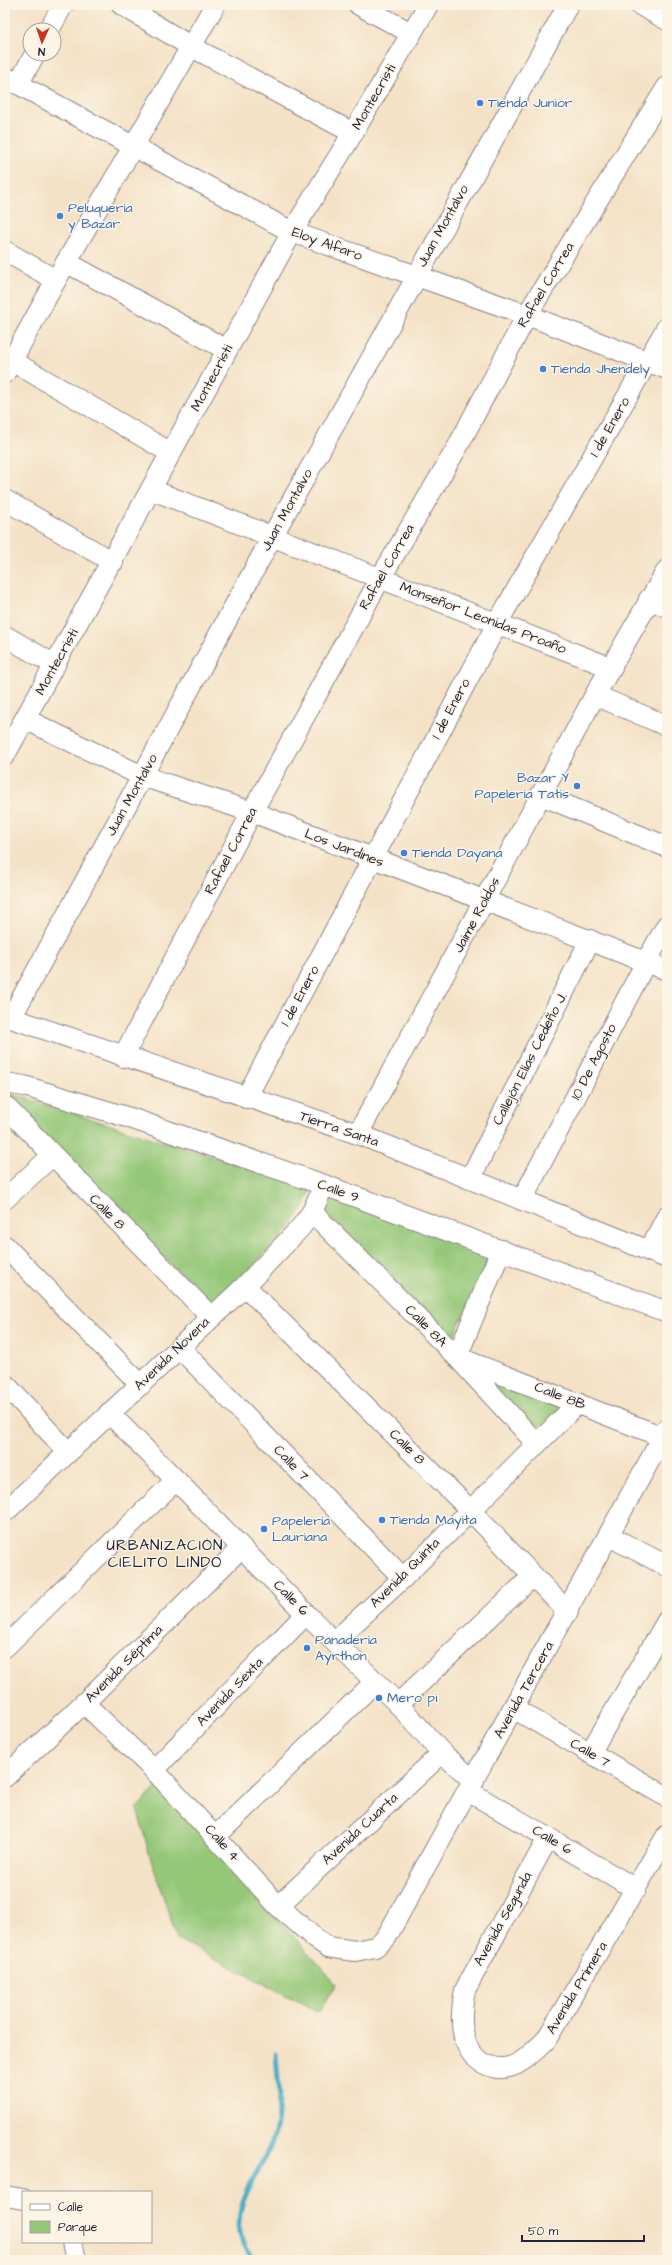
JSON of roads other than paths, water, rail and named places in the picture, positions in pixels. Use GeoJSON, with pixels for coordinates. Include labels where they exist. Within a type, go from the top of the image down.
{"type":"FeatureCollection","features":[{"type":"Feature","properties":{"kind":"street"},"geometry":{"type":"LineString","coordinates":[[53,22],[63,5]]}},
{"type":"Feature","properties":{"kind":"street"},"geometry":{"type":"LineString","coordinates":[[122,5],[190,46],[353,133]]}},
{"type":"Feature","properties":{"kind":"street"},"geometry":{"type":"LineString","coordinates":[[171,453],[7,364],[215,5]]}},
{"type":"Feature","properties":{"kind":"street"},"geometry":{"type":"LineString","coordinates":[[359,5],[412,33]]}},
{"type":"Feature","properties":{"kind":"street","name":"Montecristi"},"geometry":{"type":"LineString","coordinates":[[5,755],[113,562],[292,232],[353,133],[428,5]]}},
{"type":"Feature","properties":{"kind":"street","name":"Juan Montalvo"},"geometry":{"type":"LineString","coordinates":[[8,1017],[416,276],[568,5]]}},
{"type":"Feature","properties":{"kind":"street"},"geometry":{"type":"LineString","coordinates":[[640,5],[667,20]]}},
{"type":"Feature","properties":{"kind":"street"},"geometry":{"type":"LineString","coordinates":[[12,80],[28,62]]}},
{"type":"Feature","properties":{"kind":"street","name":"Eloy Alfaro"},"geometry":{"type":"LineString","coordinates":[[12,80],[133,148],[292,232],[527,315],[667,370]]}},
{"type":"Feature","properties":{"kind":"street","name":"Rafael Correa"},"geometry":{"type":"LineString","coordinates":[[123,1057],[252,812],[380,579],[458,446],[527,315],[667,86]]}},
{"type":"Feature","properties":{"kind":"street"},"geometry":{"type":"LineString","coordinates":[[5,251],[56,280]]}},
{"type":"Feature","properties":{"kind":"street"},"geometry":{"type":"LineString","coordinates":[[66,262],[227,350]]}},
{"type":"Feature","properties":{"kind":"street","name":"1 de Enero"},"geometry":{"type":"LineString","coordinates":[[246,1098],[371,859],[498,622],[667,327]]}},
{"type":"Feature","properties":{"kind":"street","name":"Monseñor Leonidas Proaño"},"geometry":{"type":"LineString","coordinates":[[152,490],[380,579],[498,622],[612,668]]}},
{"type":"Feature","properties":{"kind":"street"},"geometry":{"type":"LineString","coordinates":[[5,500],[113,562]]}},
{"type":"Feature","properties":{"kind":"street","name":"Jaime Roldos"},"geometry":{"type":"LineString","coordinates":[[358,1134],[486,900],[595,695],[612,668],[649,599],[667,570]]}},
{"type":"Feature","properties":{"kind":"street"},"geometry":{"type":"LineString","coordinates":[[649,599],[667,607]]}},
{"type":"Feature","properties":{"kind":"street"},"geometry":{"type":"LineString","coordinates":[[5,636],[55,666]]}},
{"type":"Feature","properties":{"kind":"street"},"geometry":{"type":"LineString","coordinates":[[595,695],[667,726]]}},
{"type":"Feature","properties":{"kind":"street","name":"Los Jardines"},"geometry":{"type":"LineString","coordinates":[[25,719],[142,776],[252,812],[371,859],[647,960],[667,970]]}},
{"type":"Feature","properties":{"kind":"street"},"geometry":{"type":"LineString","coordinates":[[541,795],[667,847]]}},
{"type":"Feature","properties":{"kind":"street","name":"10 De Agosto"},"geometry":{"type":"LineString","coordinates":[[522,1200],[647,960],[667,925]]}},
{"type":"Feature","properties":{"kind":"street","name":"Callejón Elías Cedeño J."},"geometry":{"type":"LineString","coordinates":[[470,1179],[590,940]]}},
{"type":"Feature","properties":{"kind":"street","name":"Tierra Santa"},"geometry":{"type":"LineString","coordinates":[[8,1017],[123,1057],[358,1134],[658,1255]]}},
{"type":"Feature","properties":{"kind":"street","name":"Calle 9"},"geometry":{"type":"LineString","coordinates":[[5,1083],[24,1086],[130,1118],[324,1185],[667,1312]]}},
{"type":"Feature","properties":{"kind":"street","name":"Calle 8"},"geometry":{"type":"LineString","coordinates":[[5,1106],[52,1156],[211,1317]]}},
{"type":"Feature","properties":{"kind":"street"},"geometry":{"type":"LineString","coordinates":[[5,1199],[52,1156]]}},
{"type":"Feature","properties":{"kind":"street","name":"Avenida Novena"},"geometry":{"type":"LineString","coordinates":[[5,1512],[67,1451],[141,1385],[245,1286],[301,1227],[312,1212],[324,1185]]}},
{"type":"Feature","properties":{"kind":"street","name":"Calle 8A"},"geometry":{"type":"LineString","coordinates":[[312,1212],[456,1357],[536,1443]]}},
{"type":"Feature","properties":{"kind":"street"},"geometry":{"type":"LineString","coordinates":[[658,1255],[667,1216]]}},
{"type":"Feature","properties":{"kind":"street"},"geometry":{"type":"LineString","coordinates":[[5,1246],[141,1385]]}},
{"type":"Feature","properties":{"kind":"street"},"geometry":{"type":"LineString","coordinates":[[456,1357],[501,1250]]}},
{"type":"Feature","properties":{"kind":"street","name":"Calle 8"},"geometry":{"type":"LineString","coordinates":[[245,1286],[469,1509],[568,1612]]}},
{"type":"Feature","properties":{"kind":"street","name":"Calle 7"},"geometry":{"type":"LineString","coordinates":[[180,1348],[403,1578]]}},
{"type":"Feature","properties":{"kind":"street","name":"Calle 8B"},"geometry":{"type":"LineString","coordinates":[[456,1357],[578,1403],[665,1433]]}},
{"type":"Feature","properties":{"kind":"street"},"geometry":{"type":"LineString","coordinates":[[5,1384],[67,1451]]}},
{"type":"Feature","properties":{"kind":"street","name":"Avenida Quinta"},"geometry":{"type":"LineString","coordinates":[[335,1641],[403,1578],[469,1509],[578,1403]]}},
{"type":"Feature","properties":{"kind":"street","name":"Calle 6"},"geometry":{"type":"LineString","coordinates":[[109,1413],[306,1614],[398,1704],[472,1786],[548,1838],[636,1889]]}},
{"type":"Feature","properties":{"kind":"street","name":"Avenida Tercera"},"geometry":{"type":"LineString","coordinates":[[375,1947],[386,1938],[472,1786],[513,1708],[568,1612],[665,1433]]}},
{"type":"Feature","properties":{"kind":"street"},"geometry":{"type":"LineString","coordinates":[[5,1647],[176,1480]]}},
{"type":"Feature","properties":{"kind":"street"},"geometry":{"type":"LineString","coordinates":[[609,1536],[667,1566]]}},
{"type":"Feature","properties":{"kind":"street","name":"Avenida Séptima"},"geometry":{"type":"LineString","coordinates":[[5,1778],[84,1703],[241,1548]]}},
{"type":"Feature","properties":{"kind":"street"},"geometry":{"type":"LineString","coordinates":[[398,1704],[534,1576]]}},
{"type":"Feature","properties":{"kind":"street","name":"Avenida Sexta"},"geometry":{"type":"LineString","coordinates":[[154,1770],[306,1614]]}},
{"type":"Feature","properties":{"kind":"street"},"geometry":{"type":"LineString","coordinates":[[590,1753],[667,1621]]}},
{"type":"Feature","properties":{"kind":"street"},"geometry":{"type":"LineString","coordinates":[[216,1836],[375,1682]]}},
{"type":"Feature","properties":{"kind":"street","name":"Calle 4"},"geometry":{"type":"LineString","coordinates":[[84,1703],[154,1770],[216,1836],[278,1906],[328,1947],[355,1951],[375,1947]]}},
{"type":"Feature","properties":{"kind":"street","name":"Calle 7"},"geometry":{"type":"LineString","coordinates":[[513,1708],[667,1797]]}},
{"type":"Feature","properties":{"kind":"street","name":"Avenida Cuarta"},"geometry":{"type":"LineString","coordinates":[[278,1906],[442,1753]]}},
{"type":"Feature","properties":{"kind":"street","name":"Avenida Primera"},"geometry":{"type":"LineString","coordinates":[[463,2002],[463,2030],[469,2049],[476,2059],[492,2068],[509,2067],[528,2057],[546,2040],[667,1835]]}},
{"type":"Feature","properties":{"kind":"street","name":"Avenida Segunda"},"geometry":{"type":"LineString","coordinates":[[463,2002],[465,1990],[548,1838]]}},
{"type":"Feature","properties":{"kind":"street"},"geometry":{"type":"LineString","coordinates":[[5,2196],[22,2199]]}},
{"type":"Feature","properties":{"kind":"street"},"geometry":{"type":"LineString","coordinates":[[72,2243],[76,2260]]}},
{"type":"Feature","properties":{"kind":"waterway"},"geometry":{"type":"LineString","coordinates":[[253,2260],[242,2241],[239,2226],[240,2213],[249,2187],[269,2149],[274,2136],[279,2106],[276,2054]]}},
{"type":"Feature","properties":{"kind":"place","name":"Tienda Junior"},"geometry":{"type":"Point","coordinates":[480,103]}},
{"type":"Feature","properties":{"kind":"place","name":"Peluquería y Bazar"},"geometry":{"type":"Point","coordinates":[60,216]}},
{"type":"Feature","properties":{"kind":"place","name":"Tienda Jhendely"},"geometry":{"type":"Point","coordinates":[543,369]}},
{"type":"Feature","properties":{"kind":"place","name":"Bazar Y Papelería Tatis"},"geometry":{"type":"Point","coordinates":[577,786]}},
{"type":"Feature","properties":{"kind":"place","name":"Tienda Dayana"},"geometry":{"type":"Point","coordinates":[404,853]}},
{"type":"Feature","properties":{"kind":"place","name":"Tienda Mayita"},"geometry":{"type":"Point","coordinates":[382,1520]}},
{"type":"Feature","properties":{"kind":"place","name":"Papelería Lauriana"},"geometry":{"type":"Point","coordinates":[264,1529]}},
{"type":"Feature","properties":{"kind":"place","name":"Panadería Ayrthon"},"geometry":{"type":"Point","coordinates":[307,1648]}},
{"type":"Feature","properties":{"kind":"place","name":"Mero pi"},"geometry":{"type":"Point","coordinates":[379,1698]}},
{"type":"Feature","properties":{"kind":"district","name":"URBANIZACIÓN CIELITO LINDO"},"geometry":{"type":"Point","coordinates":[165,1554]}}]}
